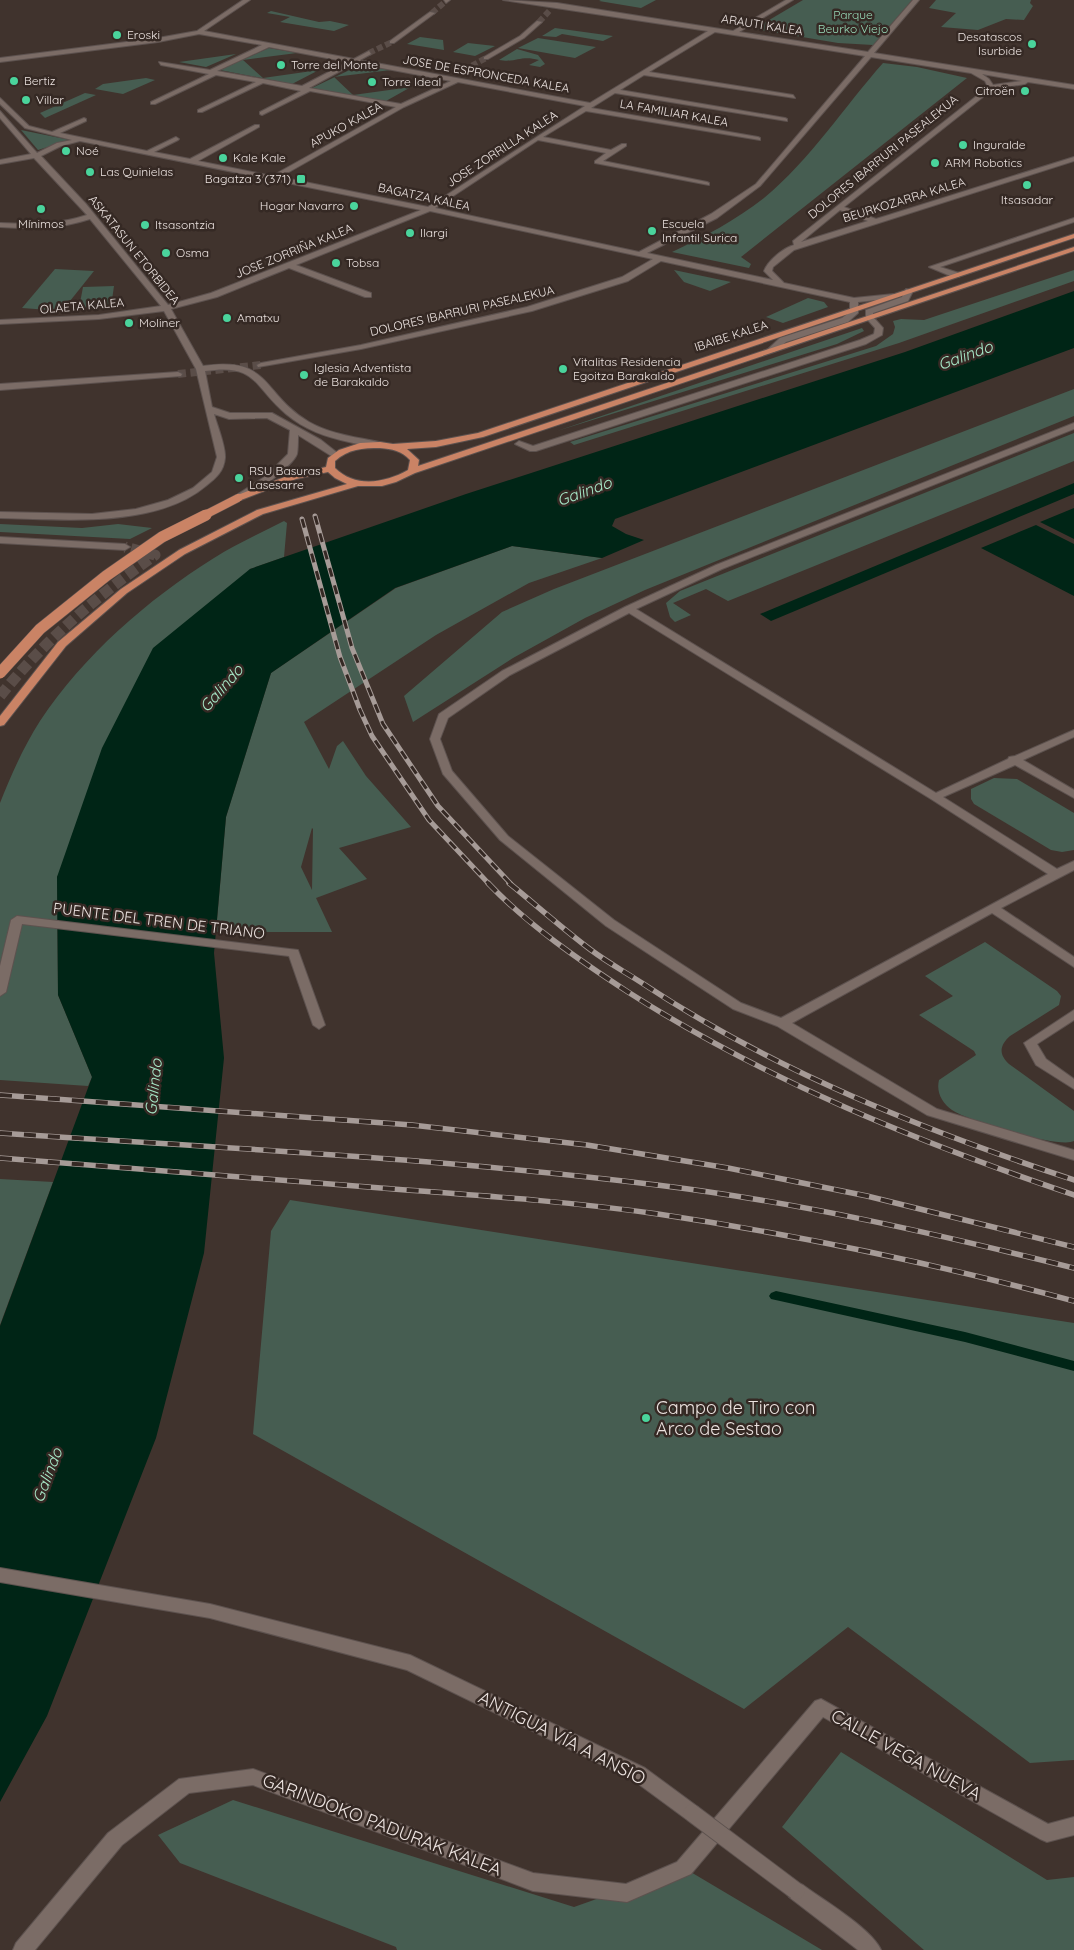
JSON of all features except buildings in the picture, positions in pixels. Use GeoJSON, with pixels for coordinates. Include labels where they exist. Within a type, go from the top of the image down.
{"type":"FeatureCollection","features":[{"type":"Feature","properties":{"kind":"main road","name":"IBAIBE KALEA"},"geometry":{"type":"LineString","coordinates":[[336,455],[355,447],[436,444],[480,435],[854,304],[894,296],[1074,236]]}},
{"type":"Feature","properties":{"kind":"main road","name":"IBAIBE KALEA"},"geometry":{"type":"LineString","coordinates":[[360,483],[372,484],[396,480],[412,471],[1074,249]]}},
{"type":"Feature","properties":{"kind":"main road"},"geometry":{"type":"LineString","coordinates":[[393,446],[412,455],[416,466],[412,471]]}},
{"type":"Feature","properties":{"kind":"main road"},"geometry":{"type":"LineString","coordinates":[[330,469],[331,460],[336,455]]}},
{"type":"Feature","properties":{"kind":"main road"},"geometry":{"type":"LineString","coordinates":[[0,673],[40,629],[106,576],[162,537],[238,498],[293,477],[330,469]]}},
{"type":"Feature","properties":{"kind":"main road"},"geometry":{"type":"LineString","coordinates":[[330,469],[340,478],[360,483]]}},
{"type":"Feature","properties":{"kind":"main road"},"geometry":{"type":"LineString","coordinates":[[0,723],[62,644],[124,591],[182,552],[260,512],[360,483]]}},
{"type":"Feature","properties":{"kind":"street"},"geometry":{"type":"LineString","coordinates":[[0,60],[158,40],[198,32],[247,0]]}},
{"type":"Feature","properties":{"kind":"street","name":"ARAUTI KALEA"},"geometry":{"type":"LineString","coordinates":[[506,0],[557,5],[1074,86]]}},
{"type":"Feature","properties":{"kind":"street"},"geometry":{"type":"LineString","coordinates":[[735,32],[790,0]]}},
{"type":"Feature","properties":{"kind":"street"},"geometry":{"type":"LineString","coordinates":[[640,254],[714,216],[758,185],[916,0]]}},
{"type":"Feature","properties":{"kind":"street"},"geometry":{"type":"LineString","coordinates":[[552,10],[557,5]]}},
{"type":"Feature","properties":{"kind":"street"},"geometry":{"type":"LineString","coordinates":[[392,42],[432,13]]}},
{"type":"Feature","properties":{"kind":"street"},"geometry":{"type":"LineString","coordinates":[[486,58],[522,37],[539,22]]}},
{"type":"Feature","properties":{"kind":"street","name":"JOSE ZORRILLA KALEA"},"geometry":{"type":"LineString","coordinates":[[429,209],[538,138],[715,29]]}},
{"type":"Feature","properties":{"kind":"street","name":"JOSE DE ESPRONCEDA KALEA"},"geometry":{"type":"LineString","coordinates":[[198,32],[359,61],[589,107]]}},
{"type":"Feature","properties":{"kind":"street"},"geometry":{"type":"LineString","coordinates":[[152,103],[270,44]]}},
{"type":"Feature","properties":{"kind":"street"},"geometry":{"type":"LineString","coordinates":[[262,113],[359,61],[369,53]]}},
{"type":"Feature","properties":{"kind":"street"},"geometry":{"type":"LineString","coordinates":[[0,65],[58,58]]}},
{"type":"Feature","properties":{"kind":"street"},"geometry":{"type":"LineString","coordinates":[[161,63],[402,106]]}},
{"type":"Feature","properties":{"kind":"street"},"geometry":{"type":"LineString","coordinates":[[965,68],[980,75],[991,87]]}},
{"type":"Feature","properties":{"kind":"street"},"geometry":{"type":"LineString","coordinates":[[644,73],[793,97]]}},
{"type":"Feature","properties":{"kind":"street","name":"APUKO KALEA"},"geometry":{"type":"LineString","coordinates":[[273,178],[402,106],[457,80]]}},
{"type":"Feature","properties":{"kind":"street","name":"DOLORES IBARRURI PASEALEKUA"},"geometry":{"type":"LineString","coordinates":[[791,248],[839,207],[991,87],[1035,80]]}},
{"type":"Feature","properties":{"kind":"street"},"geometry":{"type":"LineString","coordinates":[[200,111],[262,81]]}},
{"type":"Feature","properties":{"kind":"street","name":"LA FAMILIAR KALEA"},"geometry":{"type":"LineString","coordinates":[[615,90],[786,120]]}},
{"type":"Feature","properties":{"kind":"street","name":"BAGATZA KALEA"},"geometry":{"type":"LineString","coordinates":[[0,100],[20,122],[35,130],[429,209],[661,258],[781,284],[854,304]]}},
{"type":"Feature","properties":{"kind":"street","name":"LA FAMILIAR KALEA"},"geometry":{"type":"LineString","coordinates":[[589,107],[758,139]]}},
{"type":"Feature","properties":{"kind":"street","name":"ASKATASUN ETORBIDEA"},"geometry":{"type":"LineString","coordinates":[[0,113],[14,132],[38,156],[90,216],[166,308],[200,369],[208,409],[221,457],[216,473],[196,490],[171,502],[137,512],[92,517],[0,515]]}},
{"type":"Feature","properties":{"kind":"street"},"geometry":{"type":"LineString","coordinates":[[53,134],[84,120]]}},
{"type":"Feature","properties":{"kind":"street"},"geometry":{"type":"LineString","coordinates":[[192,161],[257,126]]}},
{"type":"Feature","properties":{"kind":"street"},"geometry":{"type":"LineString","coordinates":[[538,138],[612,152]]}},
{"type":"Feature","properties":{"kind":"street"},"geometry":{"type":"LineString","coordinates":[[149,152],[176,139]]}},
{"type":"Feature","properties":{"kind":"street"},"geometry":{"type":"LineString","coordinates":[[0,162],[38,156],[59,144],[88,141]]}},
{"type":"Feature","properties":{"kind":"street"},"geometry":{"type":"LineString","coordinates":[[624,145],[597,162],[706,184]]}},
{"type":"Feature","properties":{"kind":"street","name":"BEURKOZARRA KALEA"},"geometry":{"type":"LineString","coordinates":[[781,284],[768,271],[770,266],[791,248],[1074,159]]}},
{"type":"Feature","properties":{"kind":"street"},"geometry":{"type":"LineString","coordinates":[[839,207],[874,221]]}},
{"type":"Feature","properties":{"kind":"street","name":"JOSE ZORRIÑA KALEA"},"geometry":{"type":"LineString","coordinates":[[166,308],[214,295],[429,209]]}},
{"type":"Feature","properties":{"kind":"street"},"geometry":{"type":"LineString","coordinates":[[0,225],[47,227],[70,224],[90,216]]}},
{"type":"Feature","properties":{"kind":"street"},"geometry":{"type":"LineString","coordinates":[[956,275],[933,267],[1074,220]]}},
{"type":"Feature","properties":{"kind":"street","name":"DOLORES IBARRURI PASEALEKUA"},"geometry":{"type":"LineString","coordinates":[[261,365],[370,345],[529,309],[625,280],[661,258]]}},
{"type":"Feature","properties":{"kind":"street"},"geometry":{"type":"LineString","coordinates":[[289,265],[368,295]]}},
{"type":"Feature","properties":{"kind":"street"},"geometry":{"type":"LineString","coordinates":[[519,444],[533,449],[863,342],[878,335],[879,328],[870,318],[869,312],[905,299],[909,291]]}},
{"type":"Feature","properties":{"kind":"street"},"geometry":{"type":"LineString","coordinates":[[771,350],[783,340],[845,320],[851,316],[854,304]]}},
{"type":"Feature","properties":{"kind":"street","name":"OLAETA KALEA"},"geometry":{"type":"LineString","coordinates":[[0,322],[99,317],[166,308]]}},
{"type":"Feature","properties":{"kind":"street"},"geometry":{"type":"LineString","coordinates":[[200,369],[234,365],[248,369],[284,407],[304,423],[342,438],[380,445]]}},
{"type":"Feature","properties":{"kind":"street"},"geometry":{"type":"LineString","coordinates":[[0,387],[178,374]]}},
{"type":"Feature","properties":{"kind":"street"},"geometry":{"type":"LineString","coordinates":[[208,409],[217,413],[244,417],[269,415],[318,442],[336,455]]}},
{"type":"Feature","properties":{"kind":"street"},"geometry":{"type":"LineString","coordinates":[[216,440],[226,423],[244,417]]}},
{"type":"Feature","properties":{"kind":"street"},"geometry":{"type":"LineString","coordinates":[[1074,426],[719,567],[629,609],[498,679],[443,716],[434,738],[447,772],[504,838],[610,923],[737,1006],[782,1023],[932,1112],[1074,1155]]}},
{"type":"Feature","properties":{"kind":"street"},"geometry":{"type":"LineString","coordinates":[[238,498],[269,478],[292,455],[294,430]]}},
{"type":"Feature","properties":{"kind":"street"},"geometry":{"type":"LineString","coordinates":[[0,540],[125,547]]}},
{"type":"Feature","properties":{"kind":"street"},"geometry":{"type":"LineString","coordinates":[[629,609],[935,797],[1056,874]]}},
{"type":"Feature","properties":{"kind":"street"},"geometry":{"type":"LineString","coordinates":[[935,797],[1013,759],[1074,733]]}},
{"type":"Feature","properties":{"kind":"street"},"geometry":{"type":"LineString","coordinates":[[1013,759],[1074,795]]}},
{"type":"Feature","properties":{"kind":"street"},"geometry":{"type":"LineString","coordinates":[[782,1023],[1074,865]]}},
{"type":"Feature","properties":{"kind":"street"},"geometry":{"type":"LineString","coordinates":[[992,908],[1074,963]]}},
{"type":"Feature","properties":{"kind":"street","name":"PUENTE DEL TREN DE TRIANO"},"geometry":{"type":"LineString","coordinates":[[0,992],[17,920],[294,953],[319,1025]]}},
{"type":"Feature","properties":{"kind":"street"},"geometry":{"type":"LineString","coordinates":[[1074,1014],[1030,1043],[1041,1062],[1074,1084]]}},
{"type":"Feature","properties":{"kind":"street","name":"ANTIGUA VÍA A ANSIO"},"geometry":{"type":"LineString","coordinates":[[0,1575],[210,1611],[410,1663],[640,1774],[861,1939],[871,1950]]}},
{"type":"Feature","properties":{"kind":"street","name":"CALLE VEGA NUEVA"},"geometry":{"type":"LineString","coordinates":[[684,1868],[821,1707],[1047,1833],[1074,1826]]}},
{"type":"Feature","properties":{"kind":"street","name":"GARINDOKO PADURAK KALEA"},"geometry":{"type":"LineString","coordinates":[[23,1950],[115,1839],[185,1785],[252,1777],[533,1882],[626,1893],[684,1868]]}},
{"type":"Feature","properties":{"kind":"green space"},"geometry":{"type":"Polygon","coordinates":[[[656,0],[641,8],[599,1],[656,0]]]}},
{"type":"Feature","properties":{"kind":"green space","name":"Parque Beurko Viejo"},"geometry":{"type":"Polygon","coordinates":[[[803,0],[912,0],[873,45],[838,43],[754,29],[803,0]]]}},
{"type":"Feature","properties":{"kind":"green space"},"geometry":{"type":"Polygon","coordinates":[[[936,0],[1031,0],[1030,3],[1033,6],[1024,20],[1006,19],[978,30],[941,27],[956,13],[929,8],[936,0]]]}},
{"type":"Feature","properties":{"kind":"green space"},"geometry":{"type":"Polygon","coordinates":[[[271,11],[319,22],[330,21],[349,25],[334,31],[280,22],[290,17],[267,13],[271,11]]]}},
{"type":"Feature","properties":{"kind":"green space"},"geometry":{"type":"Polygon","coordinates":[[[555,28],[613,36],[603,41],[562,34],[556,37],[542,36],[555,28]]]}},
{"type":"Feature","properties":{"kind":"green space"},"geometry":{"type":"Polygon","coordinates":[[[420,37],[443,40],[444,50],[407,44],[420,37]]]}},
{"type":"Feature","properties":{"kind":"green space"},"geometry":{"type":"Polygon","coordinates":[[[538,38],[596,47],[575,58],[518,48],[538,38]]]}},
{"type":"Feature","properties":{"kind":"green space"},"geometry":{"type":"Polygon","coordinates":[[[468,43],[495,46],[475,56],[453,52],[468,43]]]}},
{"type":"Feature","properties":{"kind":"green space"},"geometry":{"type":"Polygon","coordinates":[[[269,48],[297,53],[243,60],[263,78],[319,70],[292,84],[220,70],[269,48]]]}},
{"type":"Feature","properties":{"kind":"green space"},"geometry":{"type":"Polygon","coordinates":[[[517,49],[538,55],[545,64],[540,67],[529,65],[539,60],[533,59],[499,60],[517,49]]]}},
{"type":"Feature","properties":{"kind":"green space"},"geometry":{"type":"Polygon","coordinates":[[[236,54],[206,67],[179,62],[236,54]]]}},
{"type":"Feature","properties":{"kind":"green space"},"geometry":{"type":"Polygon","coordinates":[[[883,63],[917,67],[967,78],[741,257],[751,264],[749,268],[672,252],[731,221],[764,198],[781,183],[812,150],[883,63]]]}},
{"type":"Feature","properties":{"kind":"green space"},"geometry":{"type":"Polygon","coordinates":[[[360,65],[391,70],[335,77],[360,65]]]}},
{"type":"Feature","properties":{"kind":"green space"},"geometry":{"type":"Polygon","coordinates":[[[334,77],[353,95],[411,87],[386,101],[312,88],[334,77]]]}},
{"type":"Feature","properties":{"kind":"green space"},"geometry":{"type":"Polygon","coordinates":[[[146,78],[155,80],[123,94],[95,89],[103,84],[146,78]]]}},
{"type":"Feature","properties":{"kind":"green space"},"geometry":{"type":"Polygon","coordinates":[[[85,93],[96,95],[45,118],[40,113],[85,93]]]}},
{"type":"Feature","properties":{"kind":"green space"},"geometry":{"type":"Polygon","coordinates":[[[21,130],[70,140],[38,150],[21,130]]]}},
{"type":"Feature","properties":{"kind":"green space"},"geometry":{"type":"Polygon","coordinates":[[[55,269],[94,271],[62,311],[22,308],[55,269]]]}},
{"type":"Feature","properties":{"kind":"green space"},"geometry":{"type":"Polygon","coordinates":[[[674,270],[731,282],[710,291],[684,282],[674,270]]]}},
{"type":"Feature","properties":{"kind":"green space"},"geometry":{"type":"Polygon","coordinates":[[[1074,270],[1074,281],[899,343],[574,445],[570,442],[876,346],[893,334],[895,327],[893,321],[901,319],[924,320],[1074,270]]]}},
{"type":"Feature","properties":{"kind":"green space"},"geometry":{"type":"Polygon","coordinates":[[[114,286],[111,307],[79,308],[83,287],[114,286]]]}},
{"type":"Feature","properties":{"kind":"green space"},"geometry":{"type":"Polygon","coordinates":[[[808,298],[824,302],[828,307],[783,323],[766,317],[808,298]]]}},
{"type":"Feature","properties":{"kind":"green space"},"geometry":{"type":"Polygon","coordinates":[[[862,328],[864,331],[837,344],[557,431],[862,328]]]}},
{"type":"Feature","properties":{"kind":"green space"},"geometry":{"type":"Polygon","coordinates":[[[1074,389],[1074,416],[645,590],[585,618],[513,658],[413,722],[404,696],[502,612],[554,589],[1074,389]]]}},
{"type":"Feature","properties":{"kind":"green space"},"geometry":{"type":"Polygon","coordinates":[[[1074,433],[1074,461],[728,601],[706,589],[673,603],[691,615],[675,622],[670,617],[666,603],[680,591],[1074,433]]]}},
{"type":"Feature","properties":{"kind":"green space"},"geometry":{"type":"Polygon","coordinates":[[[284,521],[287,523],[284,557],[250,569],[57,877],[58,995],[92,1077],[88,1086],[0,1080],[0,803],[23,751],[40,721],[57,697],[118,630],[189,574],[231,548],[284,521]]]}},
{"type":"Feature","properties":{"kind":"green space"},"geometry":{"type":"Polygon","coordinates":[[[0,524],[82,528],[118,524],[152,528],[130,539],[0,532],[0,524]]]}},
{"type":"Feature","properties":{"kind":"green space"},"geometry":{"type":"Polygon","coordinates":[[[512,546],[602,558],[529,583],[436,635],[304,722],[329,769],[337,746],[343,741],[366,776],[411,827],[339,848],[367,879],[316,898],[332,932],[216,932],[226,817],[271,673],[396,588],[512,546]],[[313,829],[301,867],[312,890],[313,829]]]}},
{"type":"Feature","properties":{"kind":"green space"},"geometry":{"type":"Polygon","coordinates":[[[994,778],[1017,779],[1074,813],[1074,850],[1062,852],[1051,850],[974,804],[971,799],[971,789],[994,778]]]}},
{"type":"Feature","properties":{"kind":"green space"},"geometry":{"type":"Polygon","coordinates":[[[985,942],[1057,991],[1061,996],[1059,1005],[1010,1036],[1002,1046],[1002,1053],[1009,1064],[1074,1111],[1074,1141],[1051,1141],[993,1126],[952,1110],[941,1097],[938,1089],[939,1080],[976,1055],[974,1051],[919,1015],[953,996],[925,976],[985,942]]]}},
{"type":"Feature","properties":{"kind":"green space"},"geometry":{"type":"Polygon","coordinates":[[[0,1179],[53,1182],[0,1325],[0,1179]]]}},
{"type":"Feature","properties":{"kind":"green space"},"geometry":{"type":"Polygon","coordinates":[[[290,1200],[1074,1323],[1074,1760],[1030,1763],[848,1627],[744,1709],[253,1434],[271,1231],[290,1200]]]}},
{"type":"Feature","properties":{"kind":"green space"},"geometry":{"type":"Polygon","coordinates":[[[841,1752],[1047,1880],[1074,1877],[1074,1950],[924,1950],[782,1827],[841,1752]]]}},
{"type":"Feature","properties":{"kind":"green space"},"geometry":{"type":"Polygon","coordinates":[[[233,1800],[574,1907],[684,1868],[822,1950],[397,1950],[396,1947],[180,1863],[158,1835],[233,1800]]]}},
{"type":"Feature","properties":{"kind":"water","name":"Galindo"},"geometry":{"type":"Polygon","coordinates":[[[1074,291],[1074,348],[615,519],[612,526],[626,534],[644,540],[602,558],[512,546],[395,588],[271,673],[226,817],[214,953],[224,1058],[204,1253],[156,1438],[47,1716],[0,1802],[0,1326],[92,1077],[58,995],[57,877],[102,748],[153,648],[250,569],[466,494],[905,352],[1074,291]]]}},
{"type":"Feature","properties":{"kind":"water"},"geometry":{"type":"Polygon","coordinates":[[[1074,483],[1074,494],[771,621],[760,614],[1074,483]]]}},
{"type":"Feature","properties":{"kind":"water"},"geometry":{"type":"Polygon","coordinates":[[[1074,508],[1074,539],[1040,522],[1074,508]]]}},
{"type":"Feature","properties":{"kind":"water"},"geometry":{"type":"Polygon","coordinates":[[[1036,525],[1074,544],[1074,596],[981,548],[1036,525]]]}},
{"type":"Feature","properties":{"kind":"waterway"},"geometry":{"type":"LineString","coordinates":[[776,1296],[965,1337],[1074,1366]]}},
{"type":"Feature","properties":{"kind":"tunnel"},"geometry":{"type":"LineString","coordinates":[[432,13],[446,1]]}},
{"type":"Feature","properties":{"kind":"tunnel"},"geometry":{"type":"LineString","coordinates":[[539,22],[551,9]]}},
{"type":"Feature","properties":{"kind":"tunnel"},"geometry":{"type":"LineString","coordinates":[[369,53],[392,42]]}},
{"type":"Feature","properties":{"kind":"tunnel"},"geometry":{"type":"LineString","coordinates":[[464,70],[486,58]]}},
{"type":"Feature","properties":{"kind":"tunnel"},"geometry":{"type":"LineString","coordinates":[[178,374],[261,365]]}},
{"type":"Feature","properties":{"kind":"tunnel"},"geometry":{"type":"LineString","coordinates":[[0,696],[35,656],[73,620],[113,586],[155,555],[125,547]]}},
{"type":"Feature","properties":{"kind":"railway"},"geometry":{"type":"LineString","coordinates":[[315,516],[352,648],[383,724],[438,806],[511,884]]}},
{"type":"Feature","properties":{"kind":"railway"},"geometry":{"type":"LineString","coordinates":[[302,519],[340,657],[372,736],[429,820],[489,884]]}},
{"type":"Feature","properties":{"kind":"railway"},"geometry":{"type":"LineString","coordinates":[[509,883],[570,934],[610,963],[693,1015],[744,1044],[797,1071],[906,1119],[1074,1180]]}},
{"type":"Feature","properties":{"kind":"railway"},"geometry":{"type":"LineString","coordinates":[[489,884],[537,928],[591,967],[628,992],[734,1054],[845,1107],[901,1131],[1074,1195]]}},
{"type":"Feature","properties":{"kind":"railway"},"geometry":{"type":"LineString","coordinates":[[0,1095],[412,1125],[587,1145],[728,1168],[867,1196],[1074,1247]]}},
{"type":"Feature","properties":{"kind":"railway"},"geometry":{"type":"LineString","coordinates":[[0,1133],[411,1161],[657,1185],[762,1200],[867,1220],[1074,1268]]}},
{"type":"Feature","properties":{"kind":"railway"},"geometry":{"type":"LineString","coordinates":[[0,1158],[520,1199],[658,1214],[815,1241],[971,1275],[1074,1301]]}},
{"type":"Feature","properties":{"kind":"place","name":"Eroski"},"geometry":{"type":"Point","coordinates":[117,35]}},
{"type":"Feature","properties":{"kind":"place","name":"Desatascos Isurbide"},"geometry":{"type":"Point","coordinates":[1032,44]}},
{"type":"Feature","properties":{"kind":"place","name":"Torre del Monte"},"geometry":{"type":"Point","coordinates":[281,65]}},
{"type":"Feature","properties":{"kind":"place","name":"Bertiz"},"geometry":{"type":"Point","coordinates":[14,81]}},
{"type":"Feature","properties":{"kind":"place","name":"Torre Ideal"},"geometry":{"type":"Point","coordinates":[372,82]}},
{"type":"Feature","properties":{"kind":"place","name":"Citroën"},"geometry":{"type":"Point","coordinates":[1025,91]}},
{"type":"Feature","properties":{"kind":"place","name":"Villar"},"geometry":{"type":"Point","coordinates":[26,100]}},
{"type":"Feature","properties":{"kind":"place","name":"Inguralde"},"geometry":{"type":"Point","coordinates":[963,145]}},
{"type":"Feature","properties":{"kind":"place","name":"Noé"},"geometry":{"type":"Point","coordinates":[66,151]}},
{"type":"Feature","properties":{"kind":"place","name":"Kale Kale"},"geometry":{"type":"Point","coordinates":[223,158]}},
{"type":"Feature","properties":{"kind":"place","name":"ARM Robotics"},"geometry":{"type":"Point","coordinates":[935,163]}},
{"type":"Feature","properties":{"kind":"place","name":"Las Quinielas"},"geometry":{"type":"Point","coordinates":[90,172]}},
{"type":"Feature","properties":{"kind":"place","name":"Bagatza 3 (371)"},"geometry":{"type":"Point","coordinates":[301,179]}},
{"type":"Feature","properties":{"kind":"place","name":"Itsasadar"},"geometry":{"type":"Point","coordinates":[1027,185]}},
{"type":"Feature","properties":{"kind":"place","name":"Hogar Navarro"},"geometry":{"type":"Point","coordinates":[354,206]}},
{"type":"Feature","properties":{"kind":"place","name":"Mínimos"},"geometry":{"type":"Point","coordinates":[41,209]}},
{"type":"Feature","properties":{"kind":"place","name":"Itsasontzia"},"geometry":{"type":"Point","coordinates":[145,225]}},
{"type":"Feature","properties":{"kind":"place","name":"Escuela Infantil Surica"},"geometry":{"type":"Point","coordinates":[652,231]}},
{"type":"Feature","properties":{"kind":"place","name":"Ilargi"},"geometry":{"type":"Point","coordinates":[410,233]}},
{"type":"Feature","properties":{"kind":"place","name":"Osma"},"geometry":{"type":"Point","coordinates":[166,253]}},
{"type":"Feature","properties":{"kind":"place","name":"Tobsa"},"geometry":{"type":"Point","coordinates":[336,263]}},
{"type":"Feature","properties":{"kind":"place","name":"Amatxu"},"geometry":{"type":"Point","coordinates":[227,318]}},
{"type":"Feature","properties":{"kind":"place","name":"Moliner"},"geometry":{"type":"Point","coordinates":[129,323]}},
{"type":"Feature","properties":{"kind":"place","name":"Vitalitas Residencia Egoitza Barakaldo"},"geometry":{"type":"Point","coordinates":[563,369]}},
{"type":"Feature","properties":{"kind":"place","name":"Iglesia Adventista de Barakaldo"},"geometry":{"type":"Point","coordinates":[304,375]}},
{"type":"Feature","properties":{"kind":"place","name":"RSU Basuras Lasesarre"},"geometry":{"type":"Point","coordinates":[239,478]}},
{"type":"Feature","properties":{"kind":"place","name":"Campo de Tiro con Arco de Sestao"},"geometry":{"type":"Point","coordinates":[646,1418]}}]}
